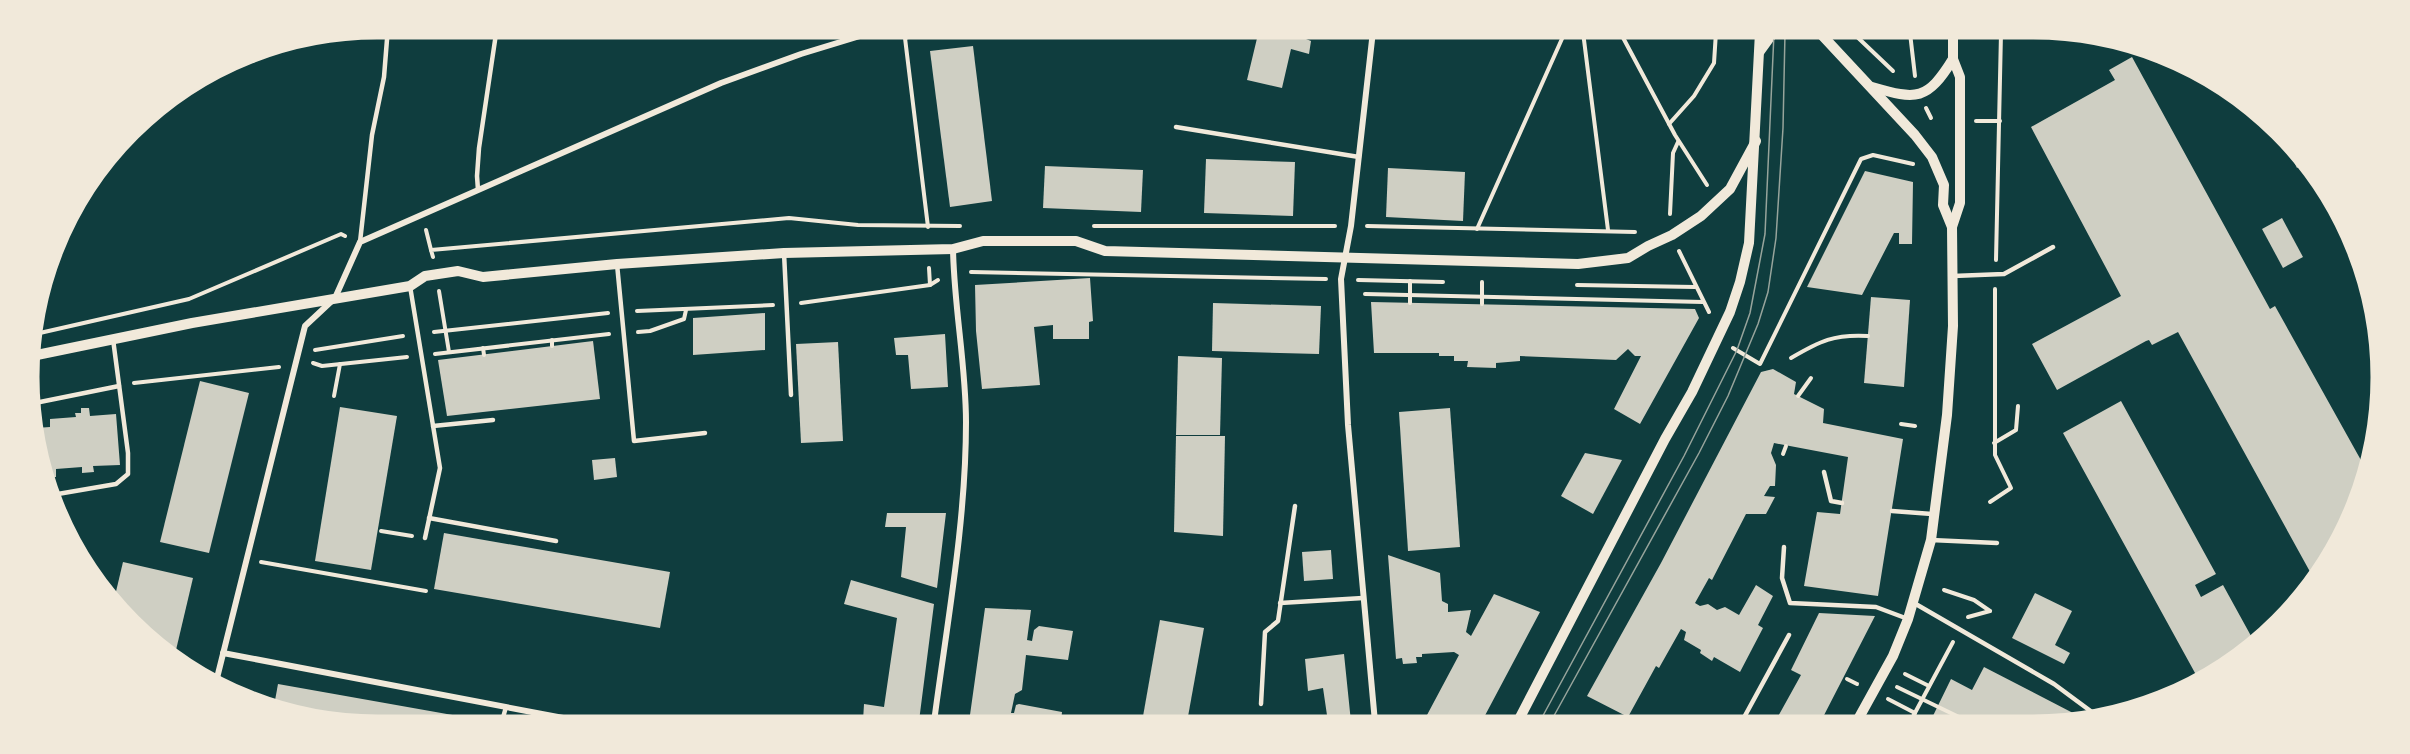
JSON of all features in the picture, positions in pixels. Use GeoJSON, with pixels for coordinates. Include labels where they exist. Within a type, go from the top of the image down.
{"type":"FeatureCollection","features":[{"type":"Feature","properties":{"kind":"street"},"geometry":{"type":"LineString","coordinates":[[217,676],[305,326],[335,298],[360,242],[721,83],[853,38]]}},
{"type":"Feature","properties":{"kind":"street"},"geometry":{"type":"LineString","coordinates":[[1372,38],[1351,226],[1341,279],[1348,417],[1374,716]]}},
{"type":"Feature","properties":{"kind":"street"},"geometry":{"type":"LineString","coordinates":[[1521,716],[1665,439],[1692,392],[1730,312],[1749,243],[1760,38]]}},
{"type":"Feature","properties":{"kind":"street"},"geometry":{"type":"LineString","coordinates":[[1760,51],[1769,38]]}},
{"type":"Feature","properties":{"kind":"street"},"geometry":{"type":"LineString","coordinates":[[1825,38],[1915,135],[1932,157],[1944,185],[1943,205],[1952,227]]}},
{"type":"Feature","properties":{"kind":"street"},"geometry":{"type":"LineString","coordinates":[[1860,716],[1893,656],[1914,603],[1931,540],[1935,514],[1947,415],[1953,326],[1952,227],[1960,203],[1960,77],[1953,59],[1953,38]]}},
{"type":"Feature","properties":{"kind":"street"},"geometry":{"type":"LineString","coordinates":[[1871,87],[1898,95],[1920,93],[1933,88],[1953,59]]}},
{"type":"Feature","properties":{"kind":"street"},"geometry":{"type":"LineString","coordinates":[[38,355],[113,339],[410,286],[425,276],[458,271],[483,277],[617,264],[784,253],[953,249],[983,241],[1076,241],[1105,251],[1578,264],[1628,258],[1672,235],[1709,209],[1730,189],[1756,141]]}},
{"type":"Feature","properties":{"kind":"street"},"geometry":{"type":"LineString","coordinates":[[935,716],[956,560],[966,421],[953,249]]}},
{"type":"Feature","properties":{"kind":"street"},"geometry":{"type":"LineString","coordinates":[[223,653],[553,716]]}},
{"type":"Feature","properties":{"kind":"lane"},"geometry":{"type":"LineString","coordinates":[[360,242],[372,135],[384,77],[387,38]]}},
{"type":"Feature","properties":{"kind":"lane"},"geometry":{"type":"LineString","coordinates":[[478,190],[479,148],[495,38]]}},
{"type":"Feature","properties":{"kind":"lane"},"geometry":{"type":"LineString","coordinates":[[1176,127],[1359,156]]}},
{"type":"Feature","properties":{"kind":"lane"},"geometry":{"type":"LineString","coordinates":[[1953,276],[2004,274],[2054,247]]}},
{"type":"Feature","properties":{"kind":"lane"},"geometry":{"type":"LineString","coordinates":[[784,253],[791,395]]}},
{"type":"Feature","properties":{"kind":"lane"},"geometry":{"type":"LineString","coordinates":[[617,264],[634,441],[705,433]]}},
{"type":"Feature","properties":{"kind":"lane"},"geometry":{"type":"LineString","coordinates":[[410,286],[440,468],[425,538]]}},
{"type":"Feature","properties":{"kind":"lane"},"geometry":{"type":"LineString","coordinates":[[59,494],[117,484],[128,474],[128,453],[113,339]]}},
{"type":"Feature","properties":{"kind":"lane"},"geometry":{"type":"LineString","coordinates":[[38,402],[119,386]]}},
{"type":"Feature","properties":{"kind":"lane"},"geometry":{"type":"LineString","coordinates":[[433,426],[493,420]]}},
{"type":"Feature","properties":{"kind":"lane"},"geometry":{"type":"LineString","coordinates":[[1824,472],[1831,501],[1842,503]]}},
{"type":"Feature","properties":{"kind":"lane"},"geometry":{"type":"LineString","coordinates":[[1261,704],[1265,632],[1278,621],[1295,506]]}},
{"type":"Feature","properties":{"kind":"lane"},"geometry":{"type":"LineString","coordinates":[[1892,511],[1935,514]]}},
{"type":"Feature","properties":{"kind":"lane"},"geometry":{"type":"LineString","coordinates":[[429,518],[556,541]]}},
{"type":"Feature","properties":{"kind":"lane"},"geometry":{"type":"LineString","coordinates":[[1931,540],[1997,543]]}},
{"type":"Feature","properties":{"kind":"lane"},"geometry":{"type":"LineString","coordinates":[[1784,547],[1782,578],[1790,603],[1876,607],[1908,619]]}},
{"type":"Feature","properties":{"kind":"lane"},"geometry":{"type":"LineString","coordinates":[[1280,603],[1363,598]]}},
{"type":"Feature","properties":{"kind":"lane"},"geometry":{"type":"LineString","coordinates":[[1914,603],[2054,684],[2091,711]]}},
{"type":"Feature","properties":{"kind":"lane"},"geometry":{"type":"LineString","coordinates":[[1745,716],[1789,635]]}},
{"type":"Feature","properties":{"kind":"lane"},"geometry":{"type":"LineString","coordinates":[[503,716],[506,707]]}},
{"type":"Feature","properties":{"kind":"path"},"geometry":{"type":"LineString","coordinates":[[905,38],[928,226]]}},
{"type":"Feature","properties":{"kind":"path"},"geometry":{"type":"LineString","coordinates":[[1478,230],[1562,38]]}},
{"type":"Feature","properties":{"kind":"path"},"geometry":{"type":"LineString","coordinates":[[1584,38],[1608,230]]}},
{"type":"Feature","properties":{"kind":"path"},"geometry":{"type":"LineString","coordinates":[[1623,38],[1669,124],[1707,185]]}},
{"type":"Feature","properties":{"kind":"path"},"geometry":{"type":"LineString","coordinates":[[1669,124],[1694,96],[1714,63],[1716,38]]}},
{"type":"Feature","properties":{"kind":"path"},"geometry":{"type":"LineString","coordinates":[[1858,38],[1890,70],[1899,73]]}},
{"type":"Feature","properties":{"kind":"path"},"geometry":{"type":"LineString","coordinates":[[1908,75],[1914,73],[1910,38]]}},
{"type":"Feature","properties":{"kind":"path"},"geometry":{"type":"LineString","coordinates":[[1990,502],[2011,488],[1995,455],[1994,443],[1995,275],[2001,38]]}},
{"type":"Feature","properties":{"kind":"path"},"geometry":{"type":"LineString","coordinates":[[1670,217],[1673,153],[1679,141]]}},
{"type":"Feature","properties":{"kind":"path"},"geometry":{"type":"LineString","coordinates":[[1760,364],[1861,159],[1873,155],[1898,159],[1914,165]]}},
{"type":"Feature","properties":{"kind":"path"},"geometry":{"type":"LineString","coordinates":[[1351,226],[1636,232]]}},
{"type":"Feature","properties":{"kind":"path"},"geometry":{"type":"LineString","coordinates":[[40,333],[189,299],[341,234],[360,242]]}},
{"type":"Feature","properties":{"kind":"path"},"geometry":{"type":"LineString","coordinates":[[119,386],[278,368],[320,347],[621,311],[787,305],[930,285],[954,272],[1451,282]]}},
{"type":"Feature","properties":{"kind":"path"},"geometry":{"type":"LineString","coordinates":[[1410,281],[1410,303]]}},
{"type":"Feature","properties":{"kind":"path"},"geometry":{"type":"LineString","coordinates":[[1472,282],[1493,283]]}},
{"type":"Feature","properties":{"kind":"path"},"geometry":{"type":"LineString","coordinates":[[1482,282],[1482,304]]}},
{"type":"Feature","properties":{"kind":"path"},"geometry":{"type":"LineString","coordinates":[[1568,285],[1695,287]]}},
{"type":"Feature","properties":{"kind":"path"},"geometry":{"type":"LineString","coordinates":[[1365,294],[1703,302]]}},
{"type":"Feature","properties":{"kind":"path"},"geometry":{"type":"LineString","coordinates":[[298,358],[322,366],[623,332],[650,331],[684,319],[686,310]]}},
{"type":"Feature","properties":{"kind":"path"},"geometry":{"type":"LineString","coordinates":[[1791,358],[1820,342],[1845,334],[1868,336]]}},
{"type":"Feature","properties":{"kind":"path"},"geometry":{"type":"LineString","coordinates":[[552,340],[552,346]]}},
{"type":"Feature","properties":{"kind":"path"},"geometry":{"type":"LineString","coordinates":[[483,348],[484,355]]}},
{"type":"Feature","properties":{"kind":"path"},"geometry":{"type":"LineString","coordinates":[[334,396],[340,364]]}},
{"type":"Feature","properties":{"kind":"path"},"geometry":{"type":"LineString","coordinates":[[1798,396],[1811,378]]}},
{"type":"Feature","properties":{"kind":"path"},"geometry":{"type":"LineString","coordinates":[[1994,443],[2016,430],[2018,406]]}},
{"type":"Feature","properties":{"kind":"path"},"geometry":{"type":"LineString","coordinates":[[1901,424],[1915,426]]}},
{"type":"Feature","properties":{"kind":"path"},"geometry":{"type":"LineString","coordinates":[[1783,454],[1786,446]]}},
{"type":"Feature","properties":{"kind":"path"},"geometry":{"type":"LineString","coordinates":[[381,531],[425,538]]}},
{"type":"Feature","properties":{"kind":"path"},"geometry":{"type":"LineString","coordinates":[[247,560],[426,591]]}},
{"type":"Feature","properties":{"kind":"path"},"geometry":{"type":"LineString","coordinates":[[1944,590],[1974,600],[1990,611],[1959,620]]}},
{"type":"Feature","properties":{"kind":"path"},"geometry":{"type":"LineString","coordinates":[[1913,716],[1959,630]]}},
{"type":"Feature","properties":{"kind":"path"},"geometry":{"type":"LineString","coordinates":[[1904,674],[1929,686]]}},
{"type":"Feature","properties":{"kind":"path"},"geometry":{"type":"LineString","coordinates":[[1897,687],[1957,716]]}},
{"type":"Feature","properties":{"kind":"path"},"geometry":{"type":"LineString","coordinates":[[1890,700],[1915,712]]}},
{"type":"Feature","properties":{"kind":"building"},"geometry":{"type":"Polygon","coordinates":[[[1257,38],[1306,38],[1311,41],[1309,54],[1291,49],[1282,88],[1247,80],[1257,38]]]}},
{"type":"Feature","properties":{"kind":"building"},"geometry":{"type":"Polygon","coordinates":[[[973,46],[992,201],[950,207],[930,51],[973,46]]]}},
{"type":"Feature","properties":{"kind":"building"},"geometry":{"type":"Polygon","coordinates":[[[2132,57],[2270,309],[2275,306],[2362,462],[2347,507],[2327,547],[2310,572],[2178,332],[2152,345],[2149,340],[2146,341],[2057,390],[2032,344],[2121,296],[2031,127],[2115,80],[2109,70],[2132,57]]]}},
{"type":"Feature","properties":{"kind":"building"},"geometry":{"type":"Polygon","coordinates":[[[1206,159],[1295,162],[1293,216],[1204,213],[1206,159]]]}},
{"type":"Feature","properties":{"kind":"building"},"geometry":{"type":"Polygon","coordinates":[[[1045,166],[1143,170],[1141,212],[1043,208],[1045,166]]]}},
{"type":"Feature","properties":{"kind":"building"},"geometry":{"type":"Polygon","coordinates":[[[1388,168],[1465,172],[1463,221],[1386,217],[1388,168]]]}},
{"type":"Feature","properties":{"kind":"building"},"geometry":{"type":"Polygon","coordinates":[[[1865,171],[1913,182],[1912,244],[1899,244],[1899,233],[1894,233],[1862,295],[1807,287],[1865,171]]]}},
{"type":"Feature","properties":{"kind":"building"},"geometry":{"type":"Polygon","coordinates":[[[2282,218],[2303,257],[2283,268],[2262,229],[2282,218]]]}},
{"type":"Feature","properties":{"kind":"building"},"geometry":{"type":"Polygon","coordinates":[[[1090,278],[1093,321],[1089,322],[1089,339],[1053,339],[1053,325],[1034,327],[1040,385],[982,389],[976,331],[975,285],[1090,278]]]}},
{"type":"Feature","properties":{"kind":"building"},"geometry":{"type":"Polygon","coordinates":[[[1871,297],[1910,300],[1904,387],[1864,383],[1871,297]]]}},
{"type":"Feature","properties":{"kind":"building"},"geometry":{"type":"Polygon","coordinates":[[[1371,302],[1695,309],[1699,318],[1640,424],[1614,409],[1641,356],[1635,356],[1628,349],[1616,360],[1520,356],[1520,361],[1496,363],[1496,368],[1467,367],[1468,361],[1454,361],[1454,356],[1439,356],[1439,353],[1374,353],[1371,302]]]}},
{"type":"Feature","properties":{"kind":"building"},"geometry":{"type":"Polygon","coordinates":[[[1213,303],[1321,306],[1319,354],[1212,351],[1213,303]]]}},
{"type":"Feature","properties":{"kind":"building"},"geometry":{"type":"Polygon","coordinates":[[[765,313],[765,350],[693,355],[693,318],[765,313]]]}},
{"type":"Feature","properties":{"kind":"building"},"geometry":{"type":"Polygon","coordinates":[[[945,334],[948,387],[911,389],[908,355],[896,355],[894,338],[945,334]]]}},
{"type":"Feature","properties":{"kind":"building"},"geometry":{"type":"Polygon","coordinates":[[[593,341],[600,399],[447,416],[438,360],[593,341]]]}},
{"type":"Feature","properties":{"kind":"building"},"geometry":{"type":"Polygon","coordinates":[[[838,342],[843,441],[801,443],[796,344],[838,342]]]}},
{"type":"Feature","properties":{"kind":"building"},"geometry":{"type":"Polygon","coordinates":[[[1178,356],[1222,358],[1220,435],[1176,435],[1178,356]]]}},
{"type":"Feature","properties":{"kind":"building"},"geometry":{"type":"Polygon","coordinates":[[[1773,369],[1796,382],[1794,394],[1824,409],[1823,423],[1903,439],[1878,596],[1804,586],[1817,512],[1840,514],[1848,457],[1774,443],[1771,453],[1776,465],[1775,486],[1770,486],[1764,496],[1775,497],[1766,514],[1746,514],[1712,580],[1709,578],[1695,603],[1700,606],[1708,604],[1717,610],[1725,607],[1739,615],[1756,585],[1773,596],[1758,625],[1763,628],[1740,672],[1714,657],[1712,661],[1700,653],[1701,650],[1684,640],[1686,632],[1681,629],[1659,668],[1656,666],[1629,716],[1626,716],[1587,696],[1661,563],[1761,372],[1773,369]]]}},
{"type":"Feature","properties":{"kind":"building"},"geometry":{"type":"Polygon","coordinates":[[[200,381],[249,393],[209,553],[160,542],[200,381]]]}},
{"type":"Feature","properties":{"kind":"building"},"geometry":{"type":"Polygon","coordinates":[[[2121,401],[2216,574],[2195,585],[2201,597],[2223,585],[2251,637],[2222,659],[2196,675],[2063,433],[2121,401]]]}},
{"type":"Feature","properties":{"kind":"building"},"geometry":{"type":"Polygon","coordinates":[[[340,407],[397,416],[371,570],[315,561],[340,407]]]}},
{"type":"Feature","properties":{"kind":"building"},"geometry":{"type":"Polygon","coordinates":[[[81,408],[89,408],[90,416],[116,414],[120,465],[93,466],[94,472],[82,473],[82,467],[56,469],[56,477],[53,477],[41,428],[50,427],[50,419],[76,417],[75,413],[81,413],[81,408]]]}},
{"type":"Feature","properties":{"kind":"building"},"geometry":{"type":"Polygon","coordinates":[[[1450,408],[1460,547],[1408,551],[1399,412],[1450,408]]]}},
{"type":"Feature","properties":{"kind":"building"},"geometry":{"type":"Polygon","coordinates":[[[1176,436],[1225,436],[1223,536],[1174,532],[1176,436]]]}},
{"type":"Feature","properties":{"kind":"building"},"geometry":{"type":"Polygon","coordinates":[[[1585,453],[1622,460],[1593,514],[1561,496],[1585,453]]]}},
{"type":"Feature","properties":{"kind":"building"},"geometry":{"type":"Polygon","coordinates":[[[615,458],[617,477],[594,480],[592,460],[615,458]]]}},
{"type":"Feature","properties":{"kind":"building"},"geometry":{"type":"Polygon","coordinates":[[[887,513],[946,513],[937,588],[901,577],[906,527],[885,527],[887,513]]]}},
{"type":"Feature","properties":{"kind":"building"},"geometry":{"type":"Polygon","coordinates":[[[444,533],[670,572],[660,628],[434,589],[444,533]]]}},
{"type":"Feature","properties":{"kind":"building"},"geometry":{"type":"Polygon","coordinates":[[[1331,550],[1333,579],[1304,581],[1302,552],[1331,550]]]}},
{"type":"Feature","properties":{"kind":"building"},"geometry":{"type":"Polygon","coordinates":[[[1388,555],[1440,573],[1442,601],[1448,604],[1448,612],[1471,610],[1466,632],[1471,636],[1494,594],[1540,612],[1485,716],[1425,716],[1459,655],[1454,652],[1422,654],[1422,657],[1416,657],[1417,663],[1403,664],[1402,658],[1396,659],[1388,555]]]}},
{"type":"Feature","properties":{"kind":"building"},"geometry":{"type":"Polygon","coordinates":[[[123,562],[193,578],[176,650],[137,617],[116,593],[123,562]]]}},
{"type":"Feature","properties":{"kind":"building"},"geometry":{"type":"Polygon","coordinates":[[[851,580],[934,604],[920,716],[863,716],[864,704],[884,707],[897,618],[844,604],[851,580]]]}},
{"type":"Feature","properties":{"kind":"building"},"geometry":{"type":"Polygon","coordinates":[[[2035,593],[2072,611],[2055,645],[2070,653],[2064,664],[2012,638],[2035,593]]]}},
{"type":"Feature","properties":{"kind":"building"},"geometry":{"type":"Polygon","coordinates":[[[985,608],[1031,610],[1027,640],[1032,641],[1034,630],[1039,626],[1073,631],[1068,660],[1026,655],[1022,690],[1015,694],[1011,713],[1014,713],[1016,705],[1019,704],[1062,712],[1062,716],[970,716],[985,608]]]}},
{"type":"Feature","properties":{"kind":"building"},"geometry":{"type":"Polygon","coordinates":[[[1819,613],[1875,616],[1824,716],[1778,716],[1801,675],[1791,670],[1819,613]]]}},
{"type":"Feature","properties":{"kind":"building"},"geometry":{"type":"Polygon","coordinates":[[[1160,620],[1204,628],[1188,716],[1143,716],[1160,620]]]}},
{"type":"Feature","properties":{"kind":"building"},"geometry":{"type":"Polygon","coordinates":[[[1344,654],[1350,716],[1327,716],[1323,688],[1308,691],[1305,659],[1344,654]]]}},
{"type":"Feature","properties":{"kind":"building"},"geometry":{"type":"Polygon","coordinates":[[[1984,667],[2073,713],[2055,716],[1933,716],[1951,679],[1972,690],[1984,667]]]}},
{"type":"Feature","properties":{"kind":"building"},"geometry":{"type":"Polygon","coordinates":[[[278,684],[458,716],[355,716],[311,710],[275,700],[278,684]]]}},
{"type":"Feature","properties":{"kind":"tram line"},"geometry":{"type":"LineString","coordinates":[[1543,716],[1684,456],[1737,350],[1750,313],[1765,234],[1774,38]]}},
{"type":"Feature","properties":{"kind":"tram line"},"geometry":{"type":"LineString","coordinates":[[1554,716],[1699,453],[1728,396],[1758,324],[1768,292],[1776,238],[1783,128],[1785,38]]}}]}
